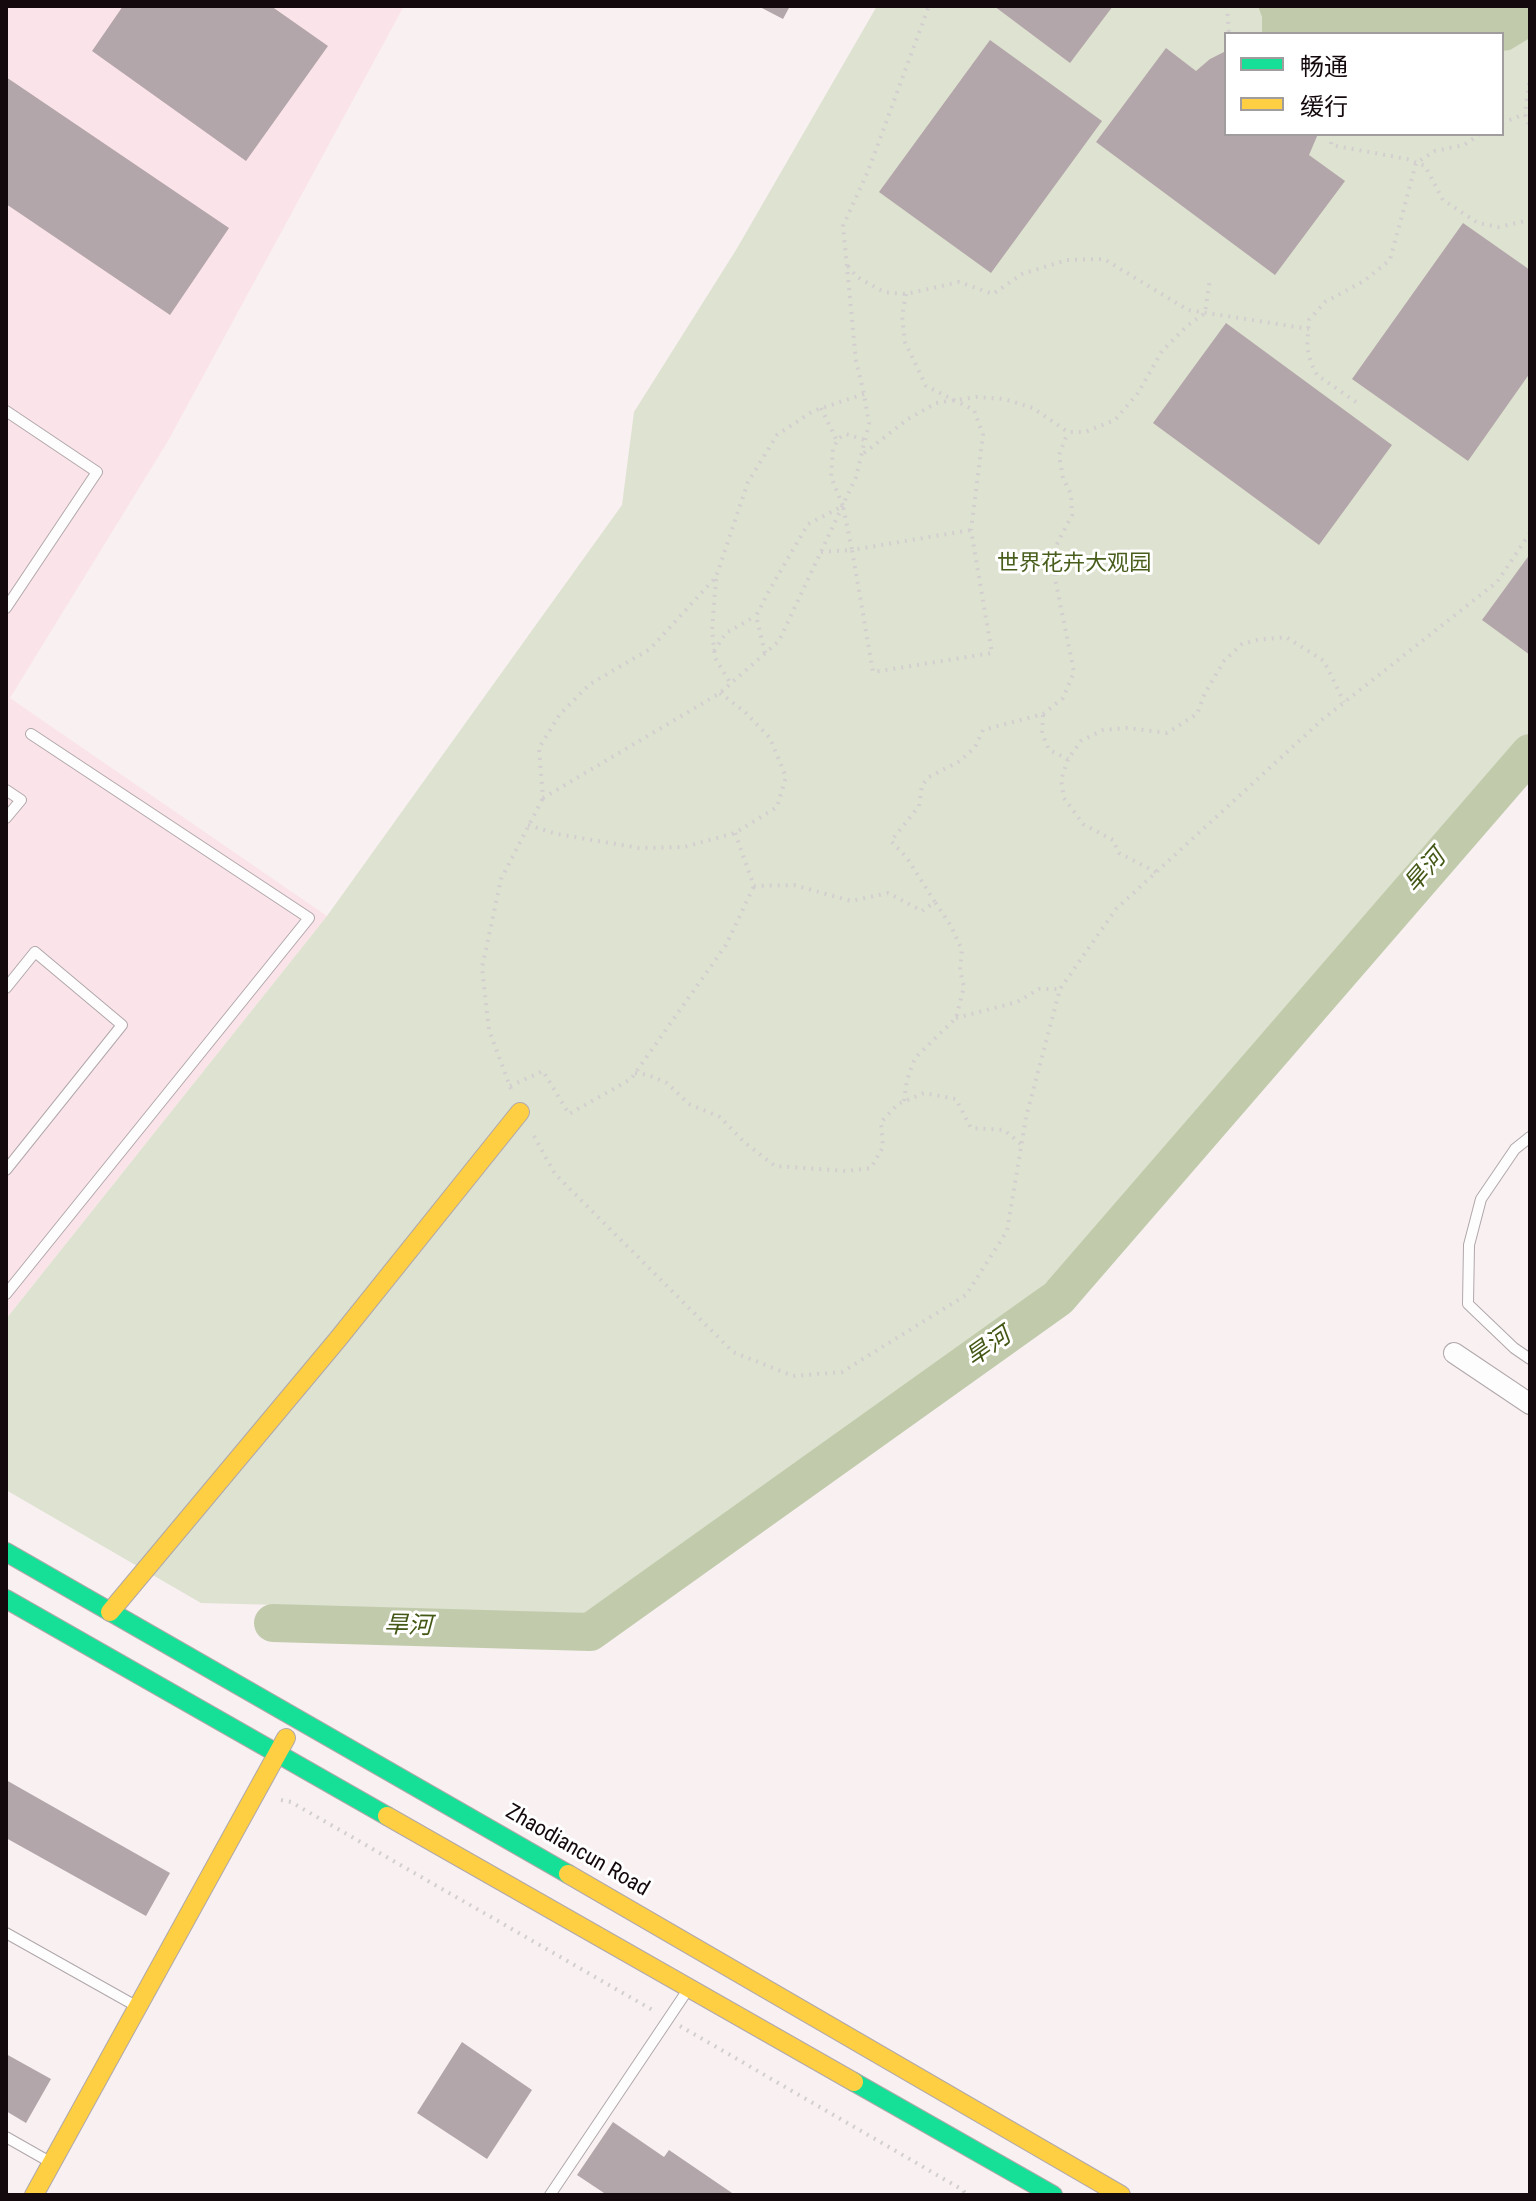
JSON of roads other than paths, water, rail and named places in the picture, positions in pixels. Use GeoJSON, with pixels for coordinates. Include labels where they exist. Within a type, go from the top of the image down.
{"type":"FeatureCollection","features":[{"type":"Feature","properties":{"kind":"main road"},"geometry":{"type":"LineString","coordinates":[[110,1612],[338,1339],[520,1112]]}},
{"type":"Feature","properties":{"kind":"main road","name":"Zhaodiancun Road"},"geometry":{"type":"LineString","coordinates":[[6,1552],[298,1717],[1121,2195]]}},
{"type":"Feature","properties":{"kind":"main road"},"geometry":{"type":"LineString","coordinates":[[6,1599],[1045,2193],[1062,2159]]}},
{"type":"Feature","properties":{"kind":"main road"},"geometry":{"type":"LineString","coordinates":[[34,2195],[298,1717]]}},
{"type":"Feature","properties":{"kind":"street"},"geometry":{"type":"LineString","coordinates":[[1454,1353],[1530,1404]]}},
{"type":"Feature","properties":{"kind":"lane"},"geometry":{"type":"LineString","coordinates":[[6,411],[97,472],[6,608]]}},
{"type":"Feature","properties":{"kind":"lane"},"geometry":{"type":"LineString","coordinates":[[6,1294],[309,918],[31,734]]}},
{"type":"Feature","properties":{"kind":"lane"},"geometry":{"type":"LineString","coordinates":[[6,790],[21,800],[6,818]]}},
{"type":"Feature","properties":{"kind":"lane"},"geometry":{"type":"LineString","coordinates":[[6,988],[35,952],[122,1025],[6,1170]]}},
{"type":"Feature","properties":{"kind":"lane"},"geometry":{"type":"LineString","coordinates":[[1530,1137],[1515,1149],[1481,1199],[1469,1245],[1468,1304],[1530,1359]]}},
{"type":"Feature","properties":{"kind":"lane"},"geometry":{"type":"LineString","coordinates":[[6,1933],[138,2007]]}},
{"type":"Feature","properties":{"kind":"lane"},"geometry":{"type":"LineString","coordinates":[[550,2195],[689,1988]]}},
{"type":"Feature","properties":{"kind":"lane"},"geometry":{"type":"LineString","coordinates":[[6,2137],[52,2163]]}},
{"type":"Feature","properties":{"kind":"waterway","name":"旱河"},"geometry":{"type":"LineString","coordinates":[[273,1623],[590,1632],[1058,1298],[1530,753]]}},
{"type":"Feature","properties":{"kind":"park label","name":"世界花卉大观园"},"geometry":{"type":"Point","coordinates":[1074,564]}}]}
